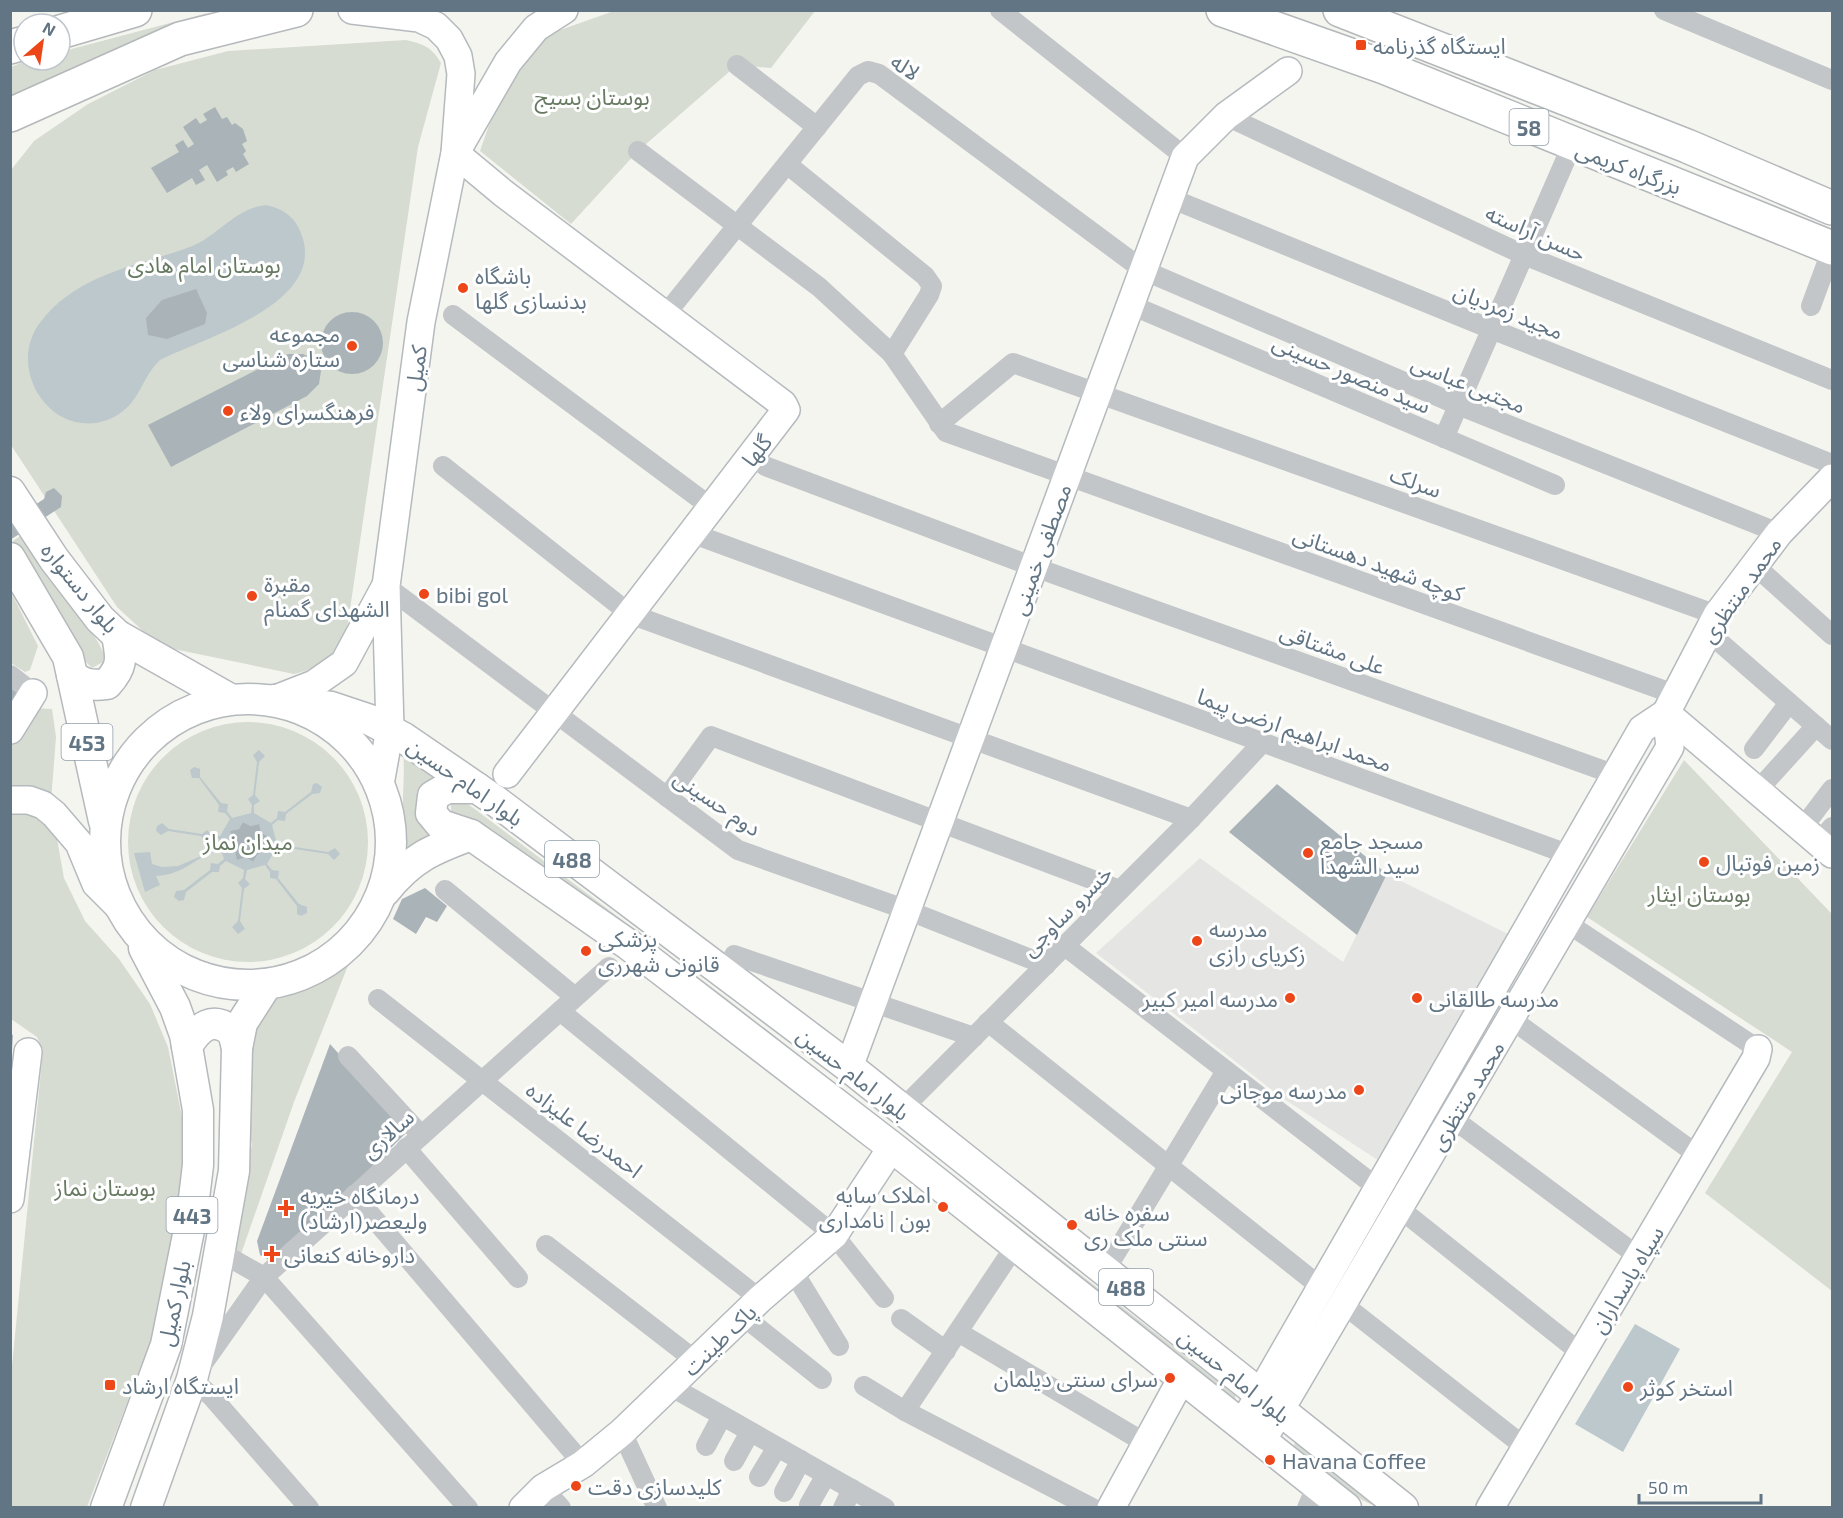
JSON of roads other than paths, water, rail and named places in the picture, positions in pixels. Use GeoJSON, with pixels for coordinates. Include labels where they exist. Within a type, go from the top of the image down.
{"type":"FeatureCollection","features":[{"type":"Feature","properties":{"kind":"highway"},"geometry":{"type":"LineString","coordinates":[[72,28],[135,10]]}},
{"type":"Feature","properties":{"kind":"highway"},"geometry":{"type":"LineString","coordinates":[[10,116],[180,39],[296,10]]}},
{"type":"Feature","properties":{"kind":"highway","name":"بزرگراه کریمی"},"geometry":{"type":"LineString","coordinates":[[1223,10],[1384,67],[1833,249]]}},
{"type":"Feature","properties":{"kind":"highway","name":"بزرگراه کریمی"},"geometry":{"type":"LineString","coordinates":[[1340,10],[1395,22],[1833,208]]}},
{"type":"Feature","properties":{"kind":"highway"},"geometry":{"type":"LineString","coordinates":[[10,136],[57,93]]}},
{"type":"Feature","properties":{"kind":"main road","name":"بلوار دستواره"},"geometry":{"type":"LineString","coordinates":[[10,492],[54,560],[100,619],[117,634],[230,699]]}},
{"type":"Feature","properties":{"kind":"main road","name":"بلوار دستواره"},"geometry":{"type":"LineString","coordinates":[[10,558],[68,657],[105,826]]}},
{"type":"Feature","properties":{"kind":"main road"},"geometry":{"type":"LineString","coordinates":[[72,675],[80,682],[94,685],[107,684],[116,674],[122,659],[117,634]]}},
{"type":"Feature","properties":{"kind":"main road"},"geometry":{"type":"LineString","coordinates":[[382,894],[391,863],[392,830],[380,784],[366,759],[337,729],[313,714],[273,700],[230,699],[189,711],[164,726],[142,744],[118,780],[105,826],[109,878],[126,917],[159,954],[190,973],[224,983],[267,984],[304,974],[337,955],[359,933],[382,894],[402,870],[417,857],[471,835]]}},
{"type":"Feature","properties":{"kind":"main road","name":"بلوار امام حسین"},"geometry":{"type":"LineString","coordinates":[[273,700],[331,707],[390,729],[477,788],[849,1067],[1402,1508]]}},
{"type":"Feature","properties":{"kind":"main road","name":"بلوار امام حسین"},"geometry":{"type":"LineString","coordinates":[[477,788],[447,788],[433,796],[430,803],[431,813],[441,825],[471,835],[629,945],[892,1147],[1252,1433],[1312,1496],[1346,1508]]}},
{"type":"Feature","properties":{"kind":"main road","name":"بلوار کمیل"},"geometry":{"type":"LineString","coordinates":[[106,1508],[166,1345],[192,1215],[198,1165],[198,1110],[187,1046],[175,1007],[126,917]]}},
{"type":"Feature","properties":{"kind":"main road","name":"بلوار کمیل"},"geometry":{"type":"LineString","coordinates":[[147,1507],[192,1379],[208,1316],[234,1171],[237,1047],[242,1023],[267,984]]}},
{"type":"Feature","properties":{"kind":"main road"},"geometry":{"type":"LineString","coordinates":[[187,1046],[199,1028],[207,1023],[217,1023],[233,1032],[237,1047]]}},
{"type":"Feature","properties":{"kind":"street"},"geometry":{"type":"LineString","coordinates":[[352,10],[419,18],[436,26],[449,39],[458,56],[461,74],[455,153]]}},
{"type":"Feature","properties":{"kind":"street"},"geometry":{"type":"LineString","coordinates":[[455,153],[508,62],[536,28],[564,10]]}},
{"type":"Feature","properties":{"kind":"street"},"geometry":{"type":"LineString","coordinates":[[1000,10],[1185,158]]}},
{"type":"Feature","properties":{"kind":"street"},"geometry":{"type":"LineString","coordinates":[[1664,10],[1833,80]]}},
{"type":"Feature","properties":{"kind":"street"},"geometry":{"type":"LineString","coordinates":[[737,65],[817,127]]}},
{"type":"Feature","properties":{"kind":"street","name":"لاله"},"geometry":{"type":"LineString","coordinates":[[665,315],[858,76],[868,71],[879,74],[1143,270]]}},
{"type":"Feature","properties":{"kind":"street","name":"مصطفی خمینی"},"geometry":{"type":"LineString","coordinates":[[849,1067],[1185,158],[1226,116],[1288,71]]}},
{"type":"Feature","properties":{"kind":"street","name":"حسن آراسته"},"geometry":{"type":"LineString","coordinates":[[1226,116],[1524,255],[1833,380]]}},
{"type":"Feature","properties":{"kind":"street"},"geometry":{"type":"LineString","coordinates":[[1444,438],[1572,144]]}},
{"type":"Feature","properties":{"kind":"street"},"geometry":{"type":"LineString","coordinates":[[638,151],[819,287],[892,354],[939,424]]}},
{"type":"Feature","properties":{"kind":"street","name":"گلها"},"geometry":{"type":"LineString","coordinates":[[455,153],[502,193],[783,404],[786,410],[507,774]]}},
{"type":"Feature","properties":{"kind":"street","name":"کمیل"},"geometry":{"type":"LineString","coordinates":[[380,784],[390,729],[386,586],[421,322],[455,153]]}},
{"type":"Feature","properties":{"kind":"street"},"geometry":{"type":"LineString","coordinates":[[787,164],[925,276],[932,286],[929,295],[892,354]]}},
{"type":"Feature","properties":{"kind":"street"},"geometry":{"type":"LineString","coordinates":[[445,205],[472,190],[502,193]]}},
{"type":"Feature","properties":{"kind":"street","name":"مجید زمردیان"},"geometry":{"type":"LineString","coordinates":[[1170,198],[1491,330],[1833,464]]}},
{"type":"Feature","properties":{"kind":"street"},"geometry":{"type":"LineString","coordinates":[[1811,306],[1833,249]]}},
{"type":"Feature","properties":{"kind":"street","name":"مجتبی عباسی"},"geometry":{"type":"LineString","coordinates":[[1143,270],[1458,405],[1779,533]]}},
{"type":"Feature","properties":{"kind":"street","name":"سید منصور حسینی"},"geometry":{"type":"LineString","coordinates":[[1131,304],[1555,485]]}},
{"type":"Feature","properties":{"kind":"street"},"geometry":{"type":"LineString","coordinates":[[453,315],[711,507]]}},
{"type":"Feature","properties":{"kind":"street","name":"سرلک"},"geometry":{"type":"LineString","coordinates":[[939,424],[1013,363],[1712,623]]}},
{"type":"Feature","properties":{"kind":"street","name":"کوچه شهید دهستانی"},"geometry":{"type":"LineString","coordinates":[[939,424],[946,432],[957,437],[1067,476],[1670,704]]}},
{"type":"Feature","properties":{"kind":"street"},"geometry":{"type":"LineString","coordinates":[[443,466],[630,614],[1191,819]]}},
{"type":"Feature","properties":{"kind":"street","name":"علی مشتاقی"},"geometry":{"type":"LineString","coordinates":[[765,466],[1034,567],[1616,775]]}},
{"type":"Feature","properties":{"kind":"street","name":"محمد منتظری"},"geometry":{"type":"LineString","coordinates":[[1333,1296],[1379,1189],[1642,729],[1670,704],[1712,623],[1753,564],[1779,533],[1828,492]]}},
{"type":"Feature","properties":{"kind":"street","name":"محمد ابراهیم ارضی پیما"},"geometry":{"type":"LineString","coordinates":[[691,533],[1570,855]]}},
{"type":"Feature","properties":{"kind":"street"},"geometry":{"type":"LineString","coordinates":[[1753,564],[1833,635]]}},
{"type":"Feature","properties":{"kind":"street","name":"کمیل"},"geometry":{"type":"LineString","coordinates":[[273,700],[314,684],[344,663],[386,586]]}},
{"type":"Feature","properties":{"kind":"street","name":"دوم حسینی"},"geometry":{"type":"LineString","coordinates":[[386,586],[553,714],[738,850],[907,910],[1046,965]]}},
{"type":"Feature","properties":{"kind":"street"},"geometry":{"type":"LineString","coordinates":[[1712,623],[1789,703],[1833,740]]}},
{"type":"Feature","properties":{"kind":"street"},"geometry":{"type":"LineString","coordinates":[[10,675],[33,693],[10,730]]}},
{"type":"Feature","properties":{"kind":"street"},"geometry":{"type":"LineString","coordinates":[[1754,749],[1789,703]]}},
{"type":"Feature","properties":{"kind":"street"},"geometry":{"type":"LineString","coordinates":[[1670,704],[1758,790],[1824,835],[1833,789]]}},
{"type":"Feature","properties":{"kind":"street","name":"محمد منتظری"},"geometry":{"type":"LineString","coordinates":[[1252,1433],[1333,1296],[1399,1208],[1671,747],[1670,704]]}},
{"type":"Feature","properties":{"kind":"street"},"geometry":{"type":"LineString","coordinates":[[1758,790],[1816,726]]}},
{"type":"Feature","properties":{"kind":"street"},"geometry":{"type":"LineString","coordinates":[[668,797],[711,736],[939,824],[1120,890]]}},
{"type":"Feature","properties":{"kind":"street","name":"خسرو ساوجی"},"geometry":{"type":"LineString","coordinates":[[902,1109],[1191,819],[1263,742]]}},
{"type":"Feature","properties":{"kind":"street"},"geometry":{"type":"LineString","coordinates":[[10,800],[29,800],[43,805],[54,814],[79,843],[96,884],[126,917]]}},
{"type":"Feature","properties":{"kind":"street"},"geometry":{"type":"LineString","coordinates":[[445,890],[575,997]]}},
{"type":"Feature","properties":{"kind":"street"},"geometry":{"type":"LineString","coordinates":[[1567,923],[1758,1049]]}},
{"type":"Feature","properties":{"kind":"street"},"geometry":{"type":"LineString","coordinates":[[1065,946],[1379,1189]]}},
{"type":"Feature","properties":{"kind":"street"},"geometry":{"type":"LineString","coordinates":[[734,956],[873,1001],[974,1037]]}},
{"type":"Feature","properties":{"kind":"street","name":"سالاری"},"geometry":{"type":"LineString","coordinates":[[192,1379],[264,1277],[609,967]]}},
{"type":"Feature","properties":{"kind":"street","name":"احمدرضا علیزاده"},"geometry":{"type":"LineString","coordinates":[[378,999],[483,1080],[752,1308],[822,1380]]}},
{"type":"Feature","properties":{"kind":"street"},"geometry":{"type":"LineString","coordinates":[[560,1011],[834,1235],[884,1298]]}},
{"type":"Feature","properties":{"kind":"street"},"geometry":{"type":"LineString","coordinates":[[1511,1019],[1700,1156]]}},
{"type":"Feature","properties":{"kind":"street"},"geometry":{"type":"LineString","coordinates":[[988,1022],[1526,1448]]}},
{"type":"Feature","properties":{"kind":"street","name":"سپاه پاسداران"},"geometry":{"type":"LineString","coordinates":[[1490,1508],[1700,1156],[1756,1058],[1758,1049]]}},
{"type":"Feature","properties":{"kind":"street"},"geometry":{"type":"LineString","coordinates":[[10,1199],[12,1150],[28,1052]]}},
{"type":"Feature","properties":{"kind":"street"},"geometry":{"type":"LineString","coordinates":[[348,1056],[518,1278]]}},
{"type":"Feature","properties":{"kind":"street"},"geometry":{"type":"LineString","coordinates":[[1105,1271],[1226,1071]]}},
{"type":"Feature","properties":{"kind":"street"},"geometry":{"type":"LineString","coordinates":[[1452,1118],[1639,1257]]}},
{"type":"Feature","properties":{"kind":"street","name":"پاک طینت"},"geometry":{"type":"LineString","coordinates":[[522,1508],[552,1498],[583,1464],[622,1432],[752,1308],[834,1235],[892,1147]]}},
{"type":"Feature","properties":{"kind":"street"},"geometry":{"type":"LineString","coordinates":[[354,1195],[583,1464]]}},
{"type":"Feature","properties":{"kind":"street"},"geometry":{"type":"LineString","coordinates":[[1399,1208],[1582,1354]]}},
{"type":"Feature","properties":{"kind":"street"},"geometry":{"type":"LineString","coordinates":[[546,1245],[696,1361]]}},
{"type":"Feature","properties":{"kind":"street"},"geometry":{"type":"LineString","coordinates":[[905,1411],[1015,1246]]}},
{"type":"Feature","properties":{"kind":"street"},"geometry":{"type":"LineString","coordinates":[[218,1251],[264,1277],[468,1508]]}},
{"type":"Feature","properties":{"kind":"street"},"geometry":{"type":"LineString","coordinates":[[794,1270],[839,1347]]}},
{"type":"Feature","properties":{"kind":"street"},"geometry":{"type":"LineString","coordinates":[[901,1319],[946,1351]]}},
{"type":"Feature","properties":{"kind":"street"},"geometry":{"type":"LineString","coordinates":[[958,1332],[1147,1444]]}},
{"type":"Feature","properties":{"kind":"street"},"geometry":{"type":"LineString","coordinates":[[1111,1508],[1182,1378]]}},
{"type":"Feature","properties":{"kind":"street"},"geometry":{"type":"LineString","coordinates":[[192,1379],[211,1395],[309,1508]]}},
{"type":"Feature","properties":{"kind":"street"},"geometry":{"type":"LineString","coordinates":[[670,1386],[878,1506]]}},
{"type":"Feature","properties":{"kind":"street"},"geometry":{"type":"LineString","coordinates":[[864,1386],[905,1411],[1092,1508]]}},
{"type":"Feature","properties":{"kind":"street"},"geometry":{"type":"LineString","coordinates":[[706,1446],[722,1416]]}},
{"type":"Feature","properties":{"kind":"street"},"geometry":{"type":"LineString","coordinates":[[622,1432],[657,1508]]}},
{"type":"Feature","properties":{"kind":"street"},"geometry":{"type":"LineString","coordinates":[[734,1461],[750,1432]]}},
{"type":"Feature","properties":{"kind":"street"},"geometry":{"type":"LineString","coordinates":[[759,1477],[777,1447]]}},
{"type":"Feature","properties":{"kind":"street"},"geometry":{"type":"LineString","coordinates":[[784,1492],[801,1461]]}},
{"type":"Feature","properties":{"kind":"street"},"geometry":{"type":"LineString","coordinates":[[809,1505],[826,1474]]}},
{"type":"Feature","properties":{"kind":"street"},"geometry":{"type":"LineString","coordinates":[[843,1508],[852,1489]]}},
{"type":"Feature","properties":{"kind":"place","name":"ایستگاه گذرنامه"},"geometry":{"type":"Point","coordinates":[1361,45]}},
{"type":"Feature","properties":{"kind":"place","name":"باشگاه بدنسازی گلها"},"geometry":{"type":"Point","coordinates":[463,288]}},
{"type":"Feature","properties":{"kind":"place","name":"مجموعه ستاره شناسی"},"geometry":{"type":"Point","coordinates":[352,346]}},
{"type":"Feature","properties":{"kind":"place","name":"فرهنگسرای ولاء"},"geometry":{"type":"Point","coordinates":[228,411]}},
{"type":"Feature","properties":{"kind":"place","name":"bibi gol"},"geometry":{"type":"Point","coordinates":[424,594]}},
{"type":"Feature","properties":{"kind":"place","name":"مقبرة الشهدای گمنام"},"geometry":{"type":"Point","coordinates":[252,596]}},
{"type":"Feature","properties":{"kind":"place","name":"مسجد جامع سید الشهدا"},"geometry":{"type":"Point","coordinates":[1308,853]}},
{"type":"Feature","properties":{"kind":"place","name":"زمین فوتبال"},"geometry":{"type":"Point","coordinates":[1704,862]}},
{"type":"Feature","properties":{"kind":"place","name":"مدرسه زکریای رازی"},"geometry":{"type":"Point","coordinates":[1197,941]}},
{"type":"Feature","properties":{"kind":"place","name":"پزشکی قانونی شهرری"},"geometry":{"type":"Point","coordinates":[586,951]}},
{"type":"Feature","properties":{"kind":"place","name":"مدرسه امیر کبیر"},"geometry":{"type":"Point","coordinates":[1290,998]}},
{"type":"Feature","properties":{"kind":"place","name":"مدرسه طالقانی"},"geometry":{"type":"Point","coordinates":[1417,998]}},
{"type":"Feature","properties":{"kind":"place","name":"مدرسه موجانی"},"geometry":{"type":"Point","coordinates":[1359,1090]}},
{"type":"Feature","properties":{"kind":"place","name":"املاک سایه بون | نامداری"},"geometry":{"type":"Point","coordinates":[943,1207]}},
{"type":"Feature","properties":{"kind":"place","name":"درمانگاه خیریه ولیعصر(ارشاد)"},"geometry":{"type":"Point","coordinates":[286,1208]}},
{"type":"Feature","properties":{"kind":"place","name":"سفره خانه سنتی ملک ری"},"geometry":{"type":"Point","coordinates":[1072,1225]}},
{"type":"Feature","properties":{"kind":"place","name":"داروخانه کنعانی"},"geometry":{"type":"Point","coordinates":[272,1254]}},
{"type":"Feature","properties":{"kind":"place","name":"سرای سنتی دیلمان"},"geometry":{"type":"Point","coordinates":[1170,1378]}},
{"type":"Feature","properties":{"kind":"place","name":"ایستگاه ارشاد"},"geometry":{"type":"Point","coordinates":[110,1385]}},
{"type":"Feature","properties":{"kind":"place","name":"استخر کوثر"},"geometry":{"type":"Point","coordinates":[1628,1387]}},
{"type":"Feature","properties":{"kind":"place","name":"Havana Coffee"},"geometry":{"type":"Point","coordinates":[1270,1460]}},
{"type":"Feature","properties":{"kind":"place","name":"کلیدسازی دقت"},"geometry":{"type":"Point","coordinates":[576,1486]}},
{"type":"Feature","properties":{"kind":"park label","name":"بوستان بسیج"},"geometry":{"type":"Point","coordinates":[592,96]}},
{"type":"Feature","properties":{"kind":"park label","name":"بوستان امام هادی"},"geometry":{"type":"Point","coordinates":[204,264]}},
{"type":"Feature","properties":{"kind":"park label","name":"میدان نماز"},"geometry":{"type":"Point","coordinates":[248,841]}},
{"type":"Feature","properties":{"kind":"park label","name":"بوستان ایثار"},"geometry":{"type":"Point","coordinates":[1699,893]}},
{"type":"Feature","properties":{"kind":"park label","name":"بوستان نماز"},"geometry":{"type":"Point","coordinates":[105,1187]}}]}
